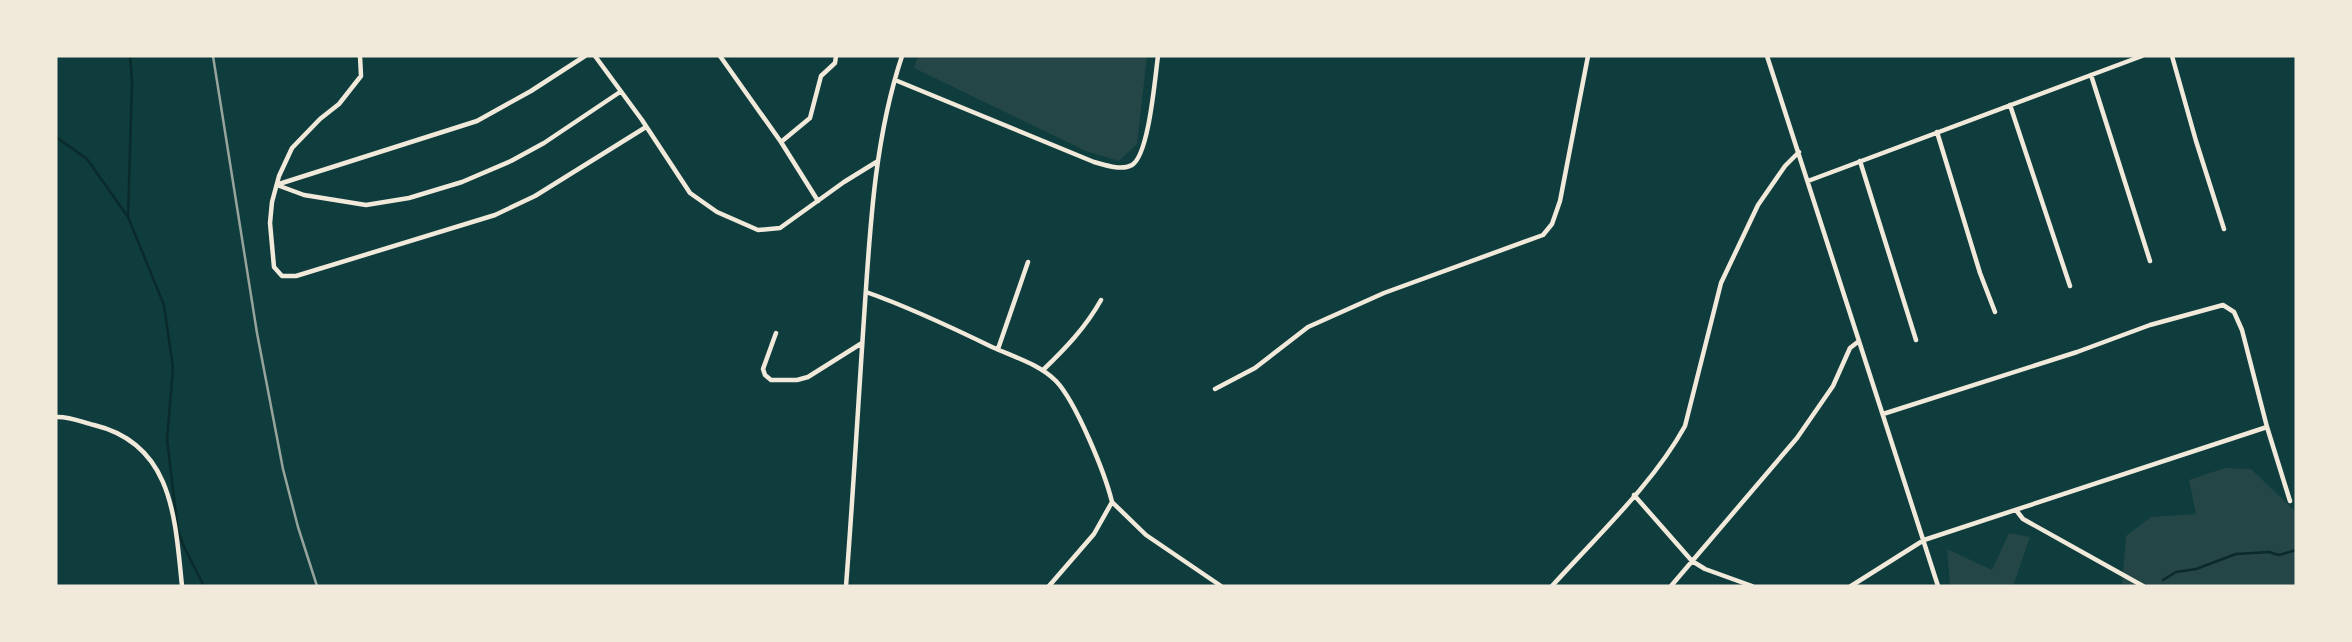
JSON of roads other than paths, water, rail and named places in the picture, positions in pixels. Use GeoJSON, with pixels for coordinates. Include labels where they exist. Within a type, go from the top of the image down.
{"type":"FeatureCollection","features":[{"type":"Feature","properties":{"kind":"street"},"geometry":{"type":"LineString","coordinates":[[360,56],[361,76],[339,104],[320,119],[292,148],[278,185],[272,202],[272,256],[274,267],[282,276],[296,276],[495,215],[535,196],[646,127]]}},
{"type":"Feature","properties":{"kind":"street"},"geometry":{"type":"LineString","coordinates":[[278,185],[477,121],[531,91],[585,56]]}},
{"type":"Feature","properties":{"kind":"street"},"geometry":{"type":"LineString","coordinates":[[595,56],[690,193],[718,212],[758,230],[780,228],[818,200],[878,161]]}},
{"type":"Feature","properties":{"kind":"street"},"geometry":{"type":"LineString","coordinates":[[720,56],[781,142],[809,189],[818,200]]}},
{"type":"Feature","properties":{"kind":"street"},"geometry":{"type":"LineString","coordinates":[[781,142],[810,118],[821,76],[835,63],[836,56]]}},
{"type":"Feature","properties":{"kind":"street"},"geometry":{"type":"LineString","coordinates":[[846,586],[862,343],[878,161],[886,113],[902,56]]}},
{"type":"Feature","properties":{"kind":"street"},"geometry":{"type":"LineString","coordinates":[[894,80],[1094,162],[1120,168],[1132,165],[1138,158],[1143,145],[1149,121],[1158,56]]}},
{"type":"Feature","properties":{"kind":"street"},"geometry":{"type":"LineString","coordinates":[[1215,389],[1255,368],[1308,327],[1384,293],[1542,235],[1552,224],[1560,201],[1588,56]]}},
{"type":"Feature","properties":{"kind":"street"},"geometry":{"type":"LineString","coordinates":[[1767,56],[1938,586]]}},
{"type":"Feature","properties":{"kind":"street"},"geometry":{"type":"LineString","coordinates":[[1808,181],[2142,56]]}},
{"type":"Feature","properties":{"kind":"street"},"geometry":{"type":"LineString","coordinates":[[2172,56],[2224,229]]}},
{"type":"Feature","properties":{"kind":"street"},"geometry":{"type":"LineString","coordinates":[[2091,75],[2150,261]]}},
{"type":"Feature","properties":{"kind":"street"},"geometry":{"type":"LineString","coordinates":[[278,185],[304,194],[366,205],[409,198],[462,182],[511,161],[544,143],[620,92]]}},
{"type":"Feature","properties":{"kind":"street"},"geometry":{"type":"LineString","coordinates":[[2010,105],[2070,286]]}},
{"type":"Feature","properties":{"kind":"street"},"geometry":{"type":"LineString","coordinates":[[1937,132],[1962,218],[1995,312]]}},
{"type":"Feature","properties":{"kind":"street"},"geometry":{"type":"LineString","coordinates":[[1552,586],[1634,495],[1674,446],[1685,426],[1721,283],[1758,205],[1785,166],[1799,152]]}},
{"type":"Feature","properties":{"kind":"street"},"geometry":{"type":"LineString","coordinates":[[1860,161],[1916,340]]}},
{"type":"Feature","properties":{"kind":"street"},"geometry":{"type":"LineString","coordinates":[[998,349],[1028,262]]}},
{"type":"Feature","properties":{"kind":"street"},"geometry":{"type":"LineString","coordinates":[[866,292],[892,301],[1043,370],[1065,392],[1096,457],[1107,483],[1112,502],[1146,535],[1221,586]]}},
{"type":"Feature","properties":{"kind":"street"},"geometry":{"type":"LineString","coordinates":[[1043,370],[1067,347],[1093,315],[1102,300]]}},
{"type":"Feature","properties":{"kind":"street"},"geometry":{"type":"LineString","coordinates":[[1883,414],[2077,352],[2150,325],[2223,305],[2234,312],[2242,330],[2267,427],[2290,501]]}},
{"type":"Feature","properties":{"kind":"street"},"geometry":{"type":"LineString","coordinates":[[776,333],[763,369],[765,375],[771,380],[797,380],[808,377],[862,343]]}},
{"type":"Feature","properties":{"kind":"street"},"geometry":{"type":"LineString","coordinates":[[1671,586],[1797,438],[1833,386],[1850,348],[1859,341]]}},
{"type":"Feature","properties":{"kind":"street"},"geometry":{"type":"LineString","coordinates":[[56,417],[109,428],[132,440],[155,464],[166,486],[173,518],[182,586]]}},
{"type":"Feature","properties":{"kind":"street"},"geometry":{"type":"LineString","coordinates":[[1850,586],[1924,540],[2267,427]]}},
{"type":"Feature","properties":{"kind":"street"},"geometry":{"type":"LineString","coordinates":[[1634,495],[1692,561],[1705,569],[1752,586]]}},
{"type":"Feature","properties":{"kind":"street"},"geometry":{"type":"LineString","coordinates":[[1049,586],[1094,534],[1112,502]]}},
{"type":"Feature","properties":{"kind":"street"},"geometry":{"type":"LineString","coordinates":[[2016,510],[2023,519],[2143,586]]}},
{"type":"Feature","properties":{"kind":"waterway"},"geometry":{"type":"LineString","coordinates":[[128,217],[132,82],[130,56]]}},
{"type":"Feature","properties":{"kind":"waterway"},"geometry":{"type":"LineString","coordinates":[[56,137],[87,159],[128,217],[164,305],[173,368],[167,439],[178,531],[204,586]]}},
{"type":"Feature","properties":{"kind":"waterway"},"geometry":{"type":"LineString","coordinates":[[2163,580],[2176,572],[2196,569],[2236,554],[2269,552],[2279,555],[2296,550]]}},
{"type":"Feature","properties":{"kind":"railway"},"geometry":{"type":"LineString","coordinates":[[213,56],[257,333],[283,469],[298,527],[317,586]]}}]}
